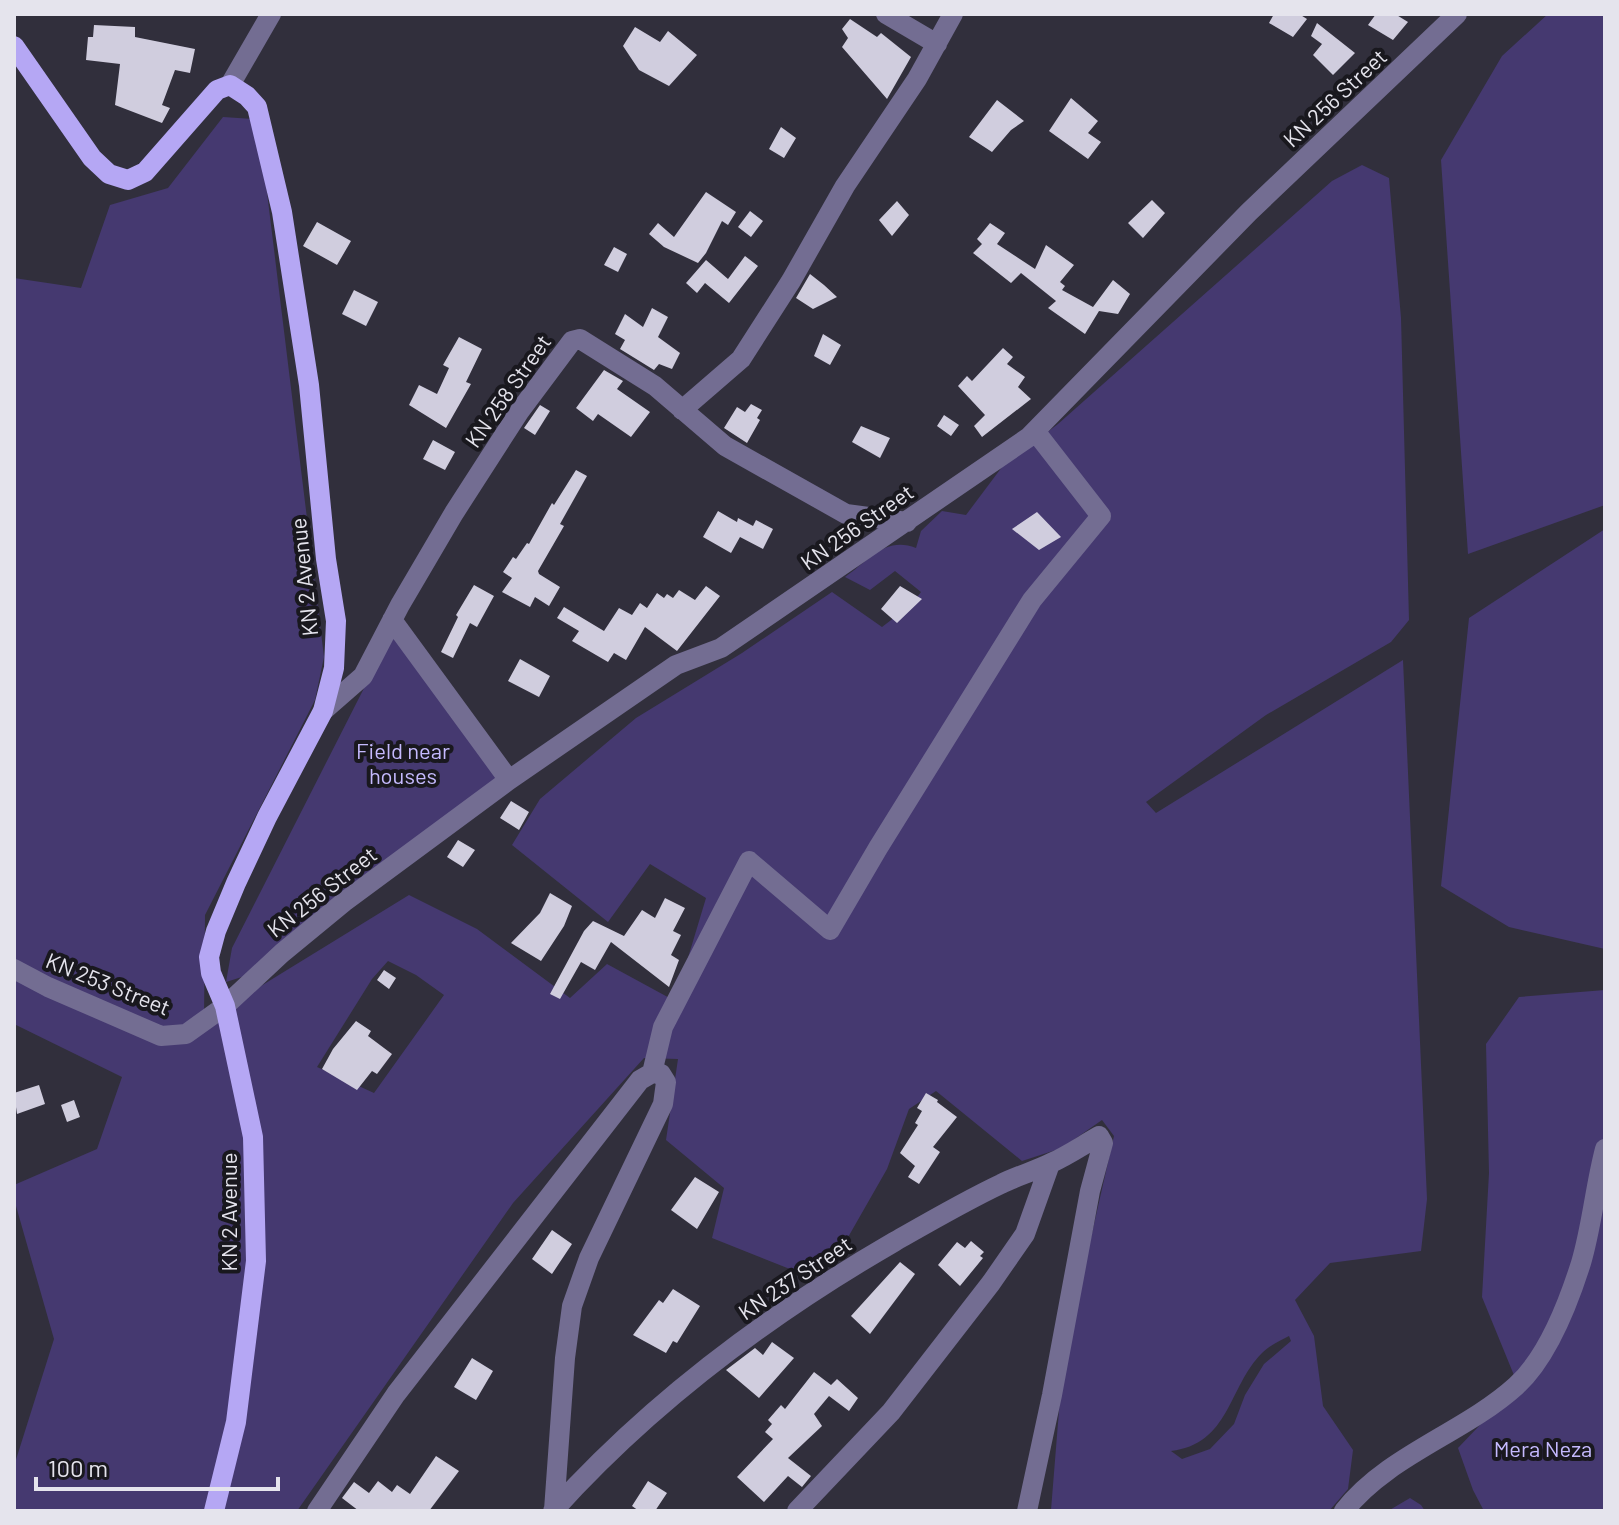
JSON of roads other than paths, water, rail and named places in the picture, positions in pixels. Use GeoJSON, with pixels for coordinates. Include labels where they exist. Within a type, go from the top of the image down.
{"type":"FeatureCollection","features":[{"type":"Feature","properties":{"kind":"main road"},"geometry":{"type":"LineString","coordinates":[[14,46],[92,158],[109,174],[128,180],[145,172],[217,90],[230,85]]}},
{"type":"Feature","properties":{"kind":"main road","name":"KN 2 Avenue"},"geometry":{"type":"LineString","coordinates":[[214,1511],[236,1422],[256,1261],[253,1137],[225,1006],[211,973],[209,957],[216,931],[267,817],[323,711],[334,668],[336,621],[326,559],[309,385],[282,212],[257,107],[230,85]]}},
{"type":"Feature","properties":{"kind":"street"},"geometry":{"type":"LineString","coordinates":[[230,85],[271,14]]}},
{"type":"Feature","properties":{"kind":"street"},"geometry":{"type":"LineString","coordinates":[[886,14],[937,44]]}},
{"type":"Feature","properties":{"kind":"street"},"geometry":{"type":"LineString","coordinates":[[682,410],[741,359],[791,281],[845,186],[917,79],[953,14]]}},
{"type":"Feature","properties":{"kind":"street","name":"KN 256 Street"},"geometry":{"type":"LineString","coordinates":[[225,1006],[344,902],[509,780],[676,665],[721,648],[1035,431],[1249,212],[1365,105],[1457,14]]}},
{"type":"Feature","properties":{"kind":"street","name":"KN 258 Street"},"geometry":{"type":"LineString","coordinates":[[323,711],[363,676],[462,500],[519,412],[572,341],[580,339],[655,386],[725,446],[846,514],[907,522]]}},
{"type":"Feature","properties":{"kind":"street"},"geometry":{"type":"LineString","coordinates":[[652,1073],[663,1027],[749,861],[830,930],[1032,600],[1101,516],[1035,431]]}},
{"type":"Feature","properties":{"kind":"street"},"geometry":{"type":"LineString","coordinates":[[392,620],[509,780]]}},
{"type":"Feature","properties":{"kind":"street","name":"KN 253 Street"},"geometry":{"type":"LineString","coordinates":[[14,969],[161,1036],[186,1034],[225,1006]]}},
{"type":"Feature","properties":{"kind":"street"},"geometry":{"type":"LineString","coordinates":[[317,1511],[396,1394],[640,1080],[652,1073],[661,1074],[666,1082],[663,1104],[589,1258],[572,1306],[565,1358],[554,1510]]}},
{"type":"Feature","properties":{"kind":"street","name":"KN 237 Street"},"geometry":{"type":"LineString","coordinates":[[554,1510],[605,1454],[719,1357],[772,1317],[892,1243],[996,1186],[1050,1164],[1099,1136],[1103,1143],[1090,1191],[1027,1511]]}},
{"type":"Feature","properties":{"kind":"street"},"geometry":{"type":"LineString","coordinates":[[1344,1511],[1389,1471],[1518,1385],[1539,1359],[1557,1325],[1581,1262],[1595,1184],[1605,1149]]}},
{"type":"Feature","properties":{"kind":"street"},"geometry":{"type":"LineString","coordinates":[[797,1511],[891,1412],[991,1283],[1025,1234],[1050,1164]]}},
{"type":"Feature","properties":{"kind":"park label","name":"Field near houses"},"geometry":{"type":"Point","coordinates":[403,764]}},
{"type":"Feature","properties":{"kind":"park label","name":"Mera Neza"},"geometry":{"type":"Point","coordinates":[1543,1449]}}]}
